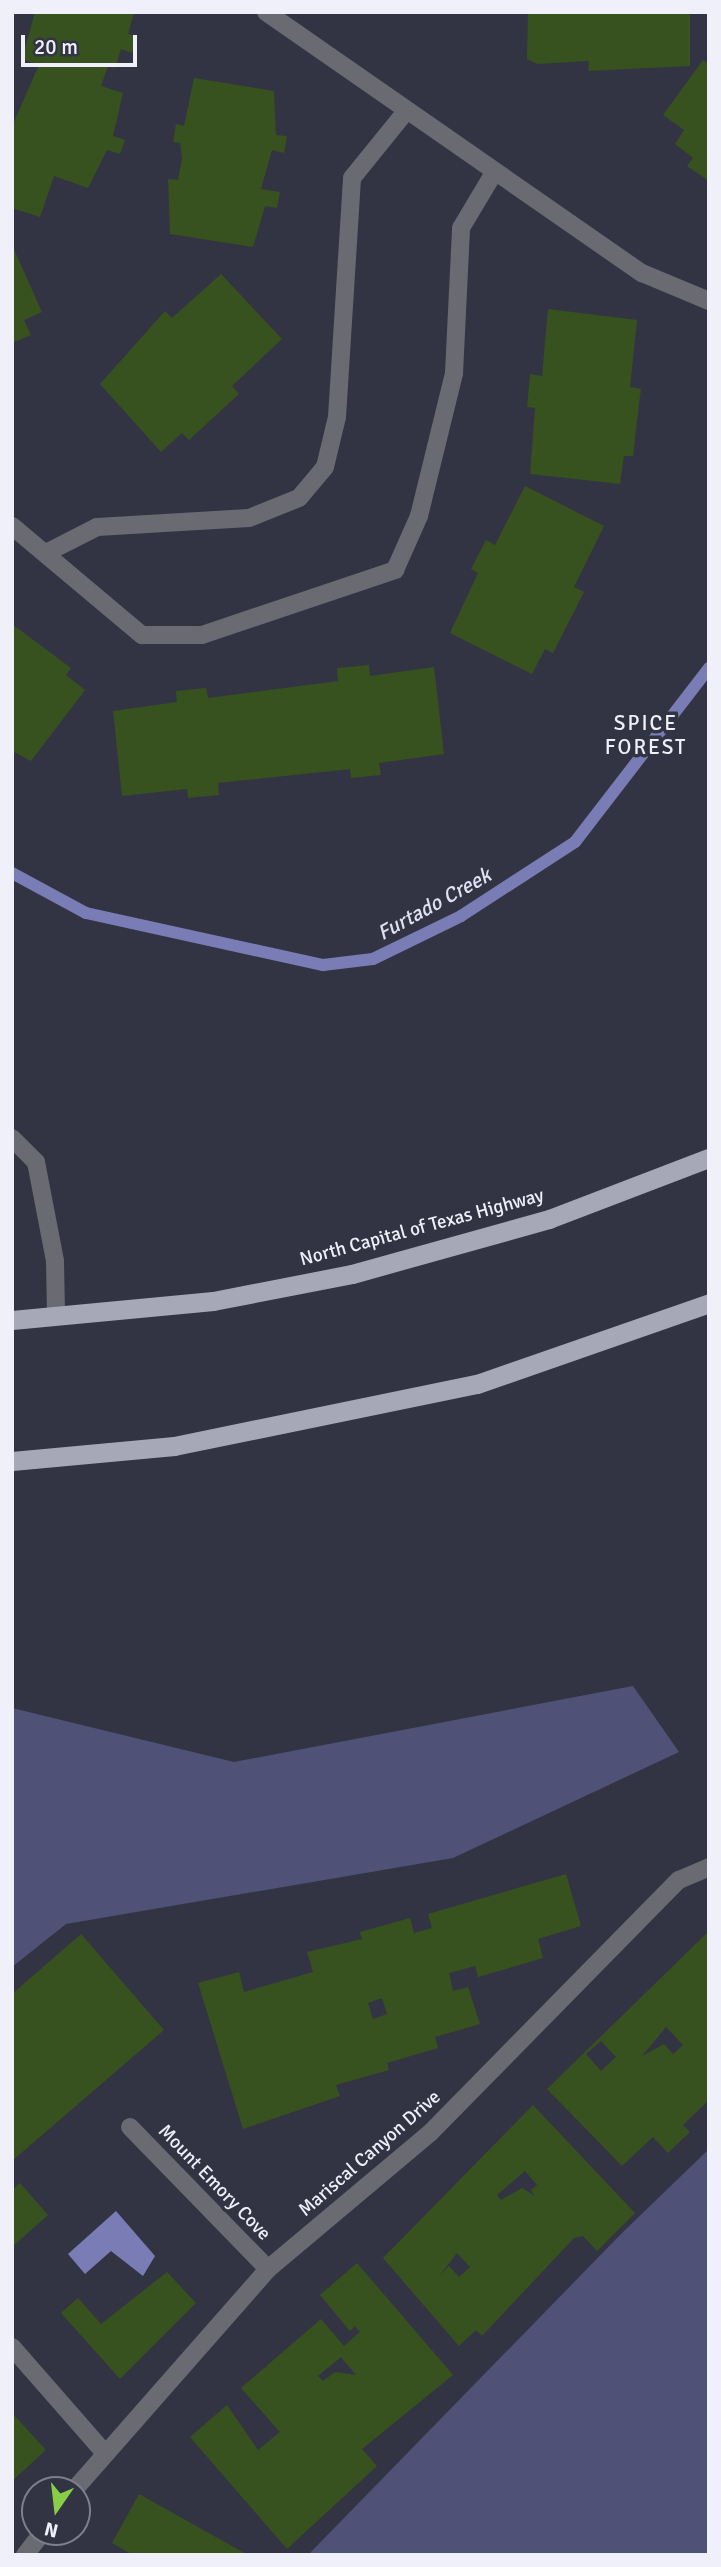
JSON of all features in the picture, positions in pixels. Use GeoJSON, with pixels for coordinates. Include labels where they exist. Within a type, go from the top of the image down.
{"type":"FeatureCollection","features":[{"type":"Feature","properties":{"kind":"highway","name":"North Capital of Texas Highway"},"geometry":{"type":"LineString","coordinates":[[12,1320],[213,1301],[352,1274],[549,1219],[709,1158]]}},
{"type":"Feature","properties":{"kind":"highway"},"geometry":{"type":"LineString","coordinates":[[12,1461],[173,1446],[477,1384],[709,1303]]}},
{"type":"Feature","properties":{"kind":"street"},"geometry":{"type":"LineString","coordinates":[[267,12],[642,273],[709,301]]}},
{"type":"Feature","properties":{"kind":"street"},"geometry":{"type":"LineString","coordinates":[[46,554],[97,527],[249,518],[299,498],[325,467],[337,417],[352,178],[407,110]]}},
{"type":"Feature","properties":{"kind":"street"},"geometry":{"type":"LineString","coordinates":[[12,526],[142,635],[202,635],[396,570],[419,516],[454,373],[461,228],[495,172]]}},
{"type":"Feature","properties":{"kind":"street"},"geometry":{"type":"LineString","coordinates":[[12,1138],[36,1162],[55,1261],[56,1314]]}},
{"type":"Feature","properties":{"kind":"street","name":"Mariscal Canyon Drive"},"geometry":{"type":"LineString","coordinates":[[84,2476],[103,2451],[268,2269],[429,2133],[679,1880],[709,1867]]}},
{"type":"Feature","properties":{"kind":"street","name":"Mount Emory Cove"},"geometry":{"type":"LineString","coordinates":[[130,2127],[268,2269]]}},
{"type":"Feature","properties":{"kind":"street"},"geometry":{"type":"LineString","coordinates":[[12,2347],[103,2451]]}},
{"type":"Feature","properties":{"kind":"shaded area"},"geometry":{"type":"Polygon","coordinates":[[[633,1686],[679,1752],[453,1858],[66,1924],[12,1967],[12,1708],[234,1762],[633,1686]]]}},
{"type":"Feature","properties":{"kind":"shaded area"},"geometry":{"type":"Polygon","coordinates":[[[709,2149],[709,2555],[308,2555],[621,2234],[709,2149]]]}},
{"type":"Feature","properties":{"kind":"shaded area"},"geometry":{"type":"Polygon","coordinates":[[[116,2211],[155,2256],[143,2276],[111,2251],[85,2274],[68,2254],[116,2211]]]}},
{"type":"Feature","properties":{"kind":"building"},"geometry":{"type":"Polygon","coordinates":[[[35,12],[134,12],[128,34],[138,37],[132,53],[121,49],[115,68],[108,66],[101,86],[123,93],[113,136],[125,140],[120,154],[107,150],[88,188],[54,176],[40,217],[12,208],[14,122],[39,65],[22,59],[35,12]]]}},
{"type":"Feature","properties":{"kind":"building"},"geometry":{"type":"Polygon","coordinates":[[[528,12],[690,12],[690,66],[588,71],[589,61],[537,64],[527,59],[528,12]]]}},
{"type":"Feature","properties":{"kind":"building"},"geometry":{"type":"Polygon","coordinates":[[[703,60],[709,64],[709,181],[687,166],[693,158],[675,144],[684,130],[663,115],[703,60]]]}},
{"type":"Feature","properties":{"kind":"building"},"geometry":{"type":"Polygon","coordinates":[[[194,78],[274,91],[276,135],[287,136],[284,153],[272,150],[261,189],[280,192],[277,208],[265,206],[253,247],[170,234],[168,179],[178,180],[182,158],[180,143],[173,142],[176,124],[184,126],[194,78]]]}},
{"type":"Feature","properties":{"kind":"building"},"geometry":{"type":"Polygon","coordinates":[[[12,245],[42,312],[24,320],[31,335],[12,343],[12,245]]]}},
{"type":"Feature","properties":{"kind":"building"},"geometry":{"type":"Polygon","coordinates":[[[221,274],[282,339],[232,386],[239,394],[189,440],[182,433],[161,452],[100,384],[165,311],[172,318],[221,274]]]}},
{"type":"Feature","properties":{"kind":"building"},"geometry":{"type":"Polygon","coordinates":[[[548,309],[637,320],[630,387],[641,389],[633,456],[624,456],[620,484],[530,474],[535,408],[527,407],[530,374],[542,376],[548,309]]]}},
{"type":"Feature","properties":{"kind":"building"},"geometry":{"type":"Polygon","coordinates":[[[525,486],[604,526],[574,587],[584,592],[553,653],[545,649],[532,674],[450,633],[478,573],[471,569],[486,540],[495,545],[525,486]]]}},
{"type":"Feature","properties":{"kind":"building"},"geometry":{"type":"Polygon","coordinates":[[[12,624],[71,668],[66,675],[85,690],[31,761],[12,751],[12,624]]]}},
{"type":"Feature","properties":{"kind":"building"},"geometry":{"type":"Polygon","coordinates":[[[369,665],[370,676],[434,667],[444,754],[379,763],[381,775],[351,778],[350,769],[218,783],[219,795],[188,798],[187,789],[122,796],[113,711],[177,702],[176,691],[206,688],[208,698],[338,681],[337,668],[369,665]]]}},
{"type":"Feature","properties":{"kind":"building"},"geometry":{"type":"Polygon","coordinates":[[[566,1874],[581,1926],[538,1939],[543,1958],[478,1977],[475,1966],[449,1973],[453,1991],[468,1987],[480,2024],[435,2037],[438,2048],[387,2063],[389,2070],[336,2085],[340,2096],[243,2129],[198,1983],[239,1972],[244,1992],[313,1972],[307,1952],[362,1939],[360,1932],[410,1918],[414,1933],[432,1928],[428,1914],[566,1874]],[[382,1998],[368,2003],[373,2019],[387,2014],[382,1998]]]}},
{"type":"Feature","properties":{"kind":"building"},"geometry":{"type":"Polygon","coordinates":[[[709,1931],[709,2100],[683,2125],[690,2132],[668,2153],[653,2137],[622,2166],[547,2089],[709,1931]],[[666,2027],[642,2056],[664,2044],[673,2054],[683,2045],[666,2027]],[[601,2041],[586,2054],[601,2071],[616,2057],[601,2041]]]}},
{"type":"Feature","properties":{"kind":"building"},"geometry":{"type":"Polygon","coordinates":[[[81,1934],[164,2030],[12,2161],[12,1994],[81,1934]]]}},
{"type":"Feature","properties":{"kind":"building"},"geometry":{"type":"Polygon","coordinates":[[[533,2105],[635,2213],[597,2251],[583,2236],[574,2238],[482,2336],[476,2330],[459,2346],[383,2258],[533,2105]],[[525,2171],[497,2195],[501,2200],[522,2188],[535,2196],[531,2190],[537,2185],[525,2171]],[[457,2253],[439,2276],[449,2266],[459,2277],[470,2267],[457,2253]]]}},
{"type":"Feature","properties":{"kind":"building"},"geometry":{"type":"Polygon","coordinates":[[[20,2183],[48,2215],[12,2247],[12,2190],[20,2183]]]}},
{"type":"Feature","properties":{"kind":"building"},"geometry":{"type":"Polygon","coordinates":[[[357,2263],[453,2375],[362,2449],[377,2466],[287,2549],[190,2437],[227,2405],[258,2450],[280,2432],[241,2388],[321,2319],[344,2346],[360,2332],[355,2326],[350,2331],[320,2295],[357,2263]],[[341,2357],[318,2376],[323,2381],[335,2372],[356,2375],[341,2357]]]}},
{"type":"Feature","properties":{"kind":"building"},"geometry":{"type":"Polygon","coordinates":[[[167,2272],[196,2303],[120,2379],[61,2313],[78,2298],[101,2324],[167,2272]]]}},
{"type":"Feature","properties":{"kind":"building"},"geometry":{"type":"Polygon","coordinates":[[[12,2413],[46,2450],[12,2481],[12,2413]]]}},
{"type":"Feature","properties":{"kind":"building"},"geometry":{"type":"Polygon","coordinates":[[[139,2494],[248,2555],[133,2555],[112,2543],[139,2494]]]}},
{"type":"Feature","properties":{"kind":"waterway","name":"Furtado Creek"},"geometry":{"type":"LineString","coordinates":[[12,873],[86,913],[323,965],[373,959],[461,916],[575,842],[709,668]]}},
{"type":"Feature","properties":{"kind":"district","name":"SPICE FOREST"},"geometry":{"type":"Point","coordinates":[646,735]}}]}
